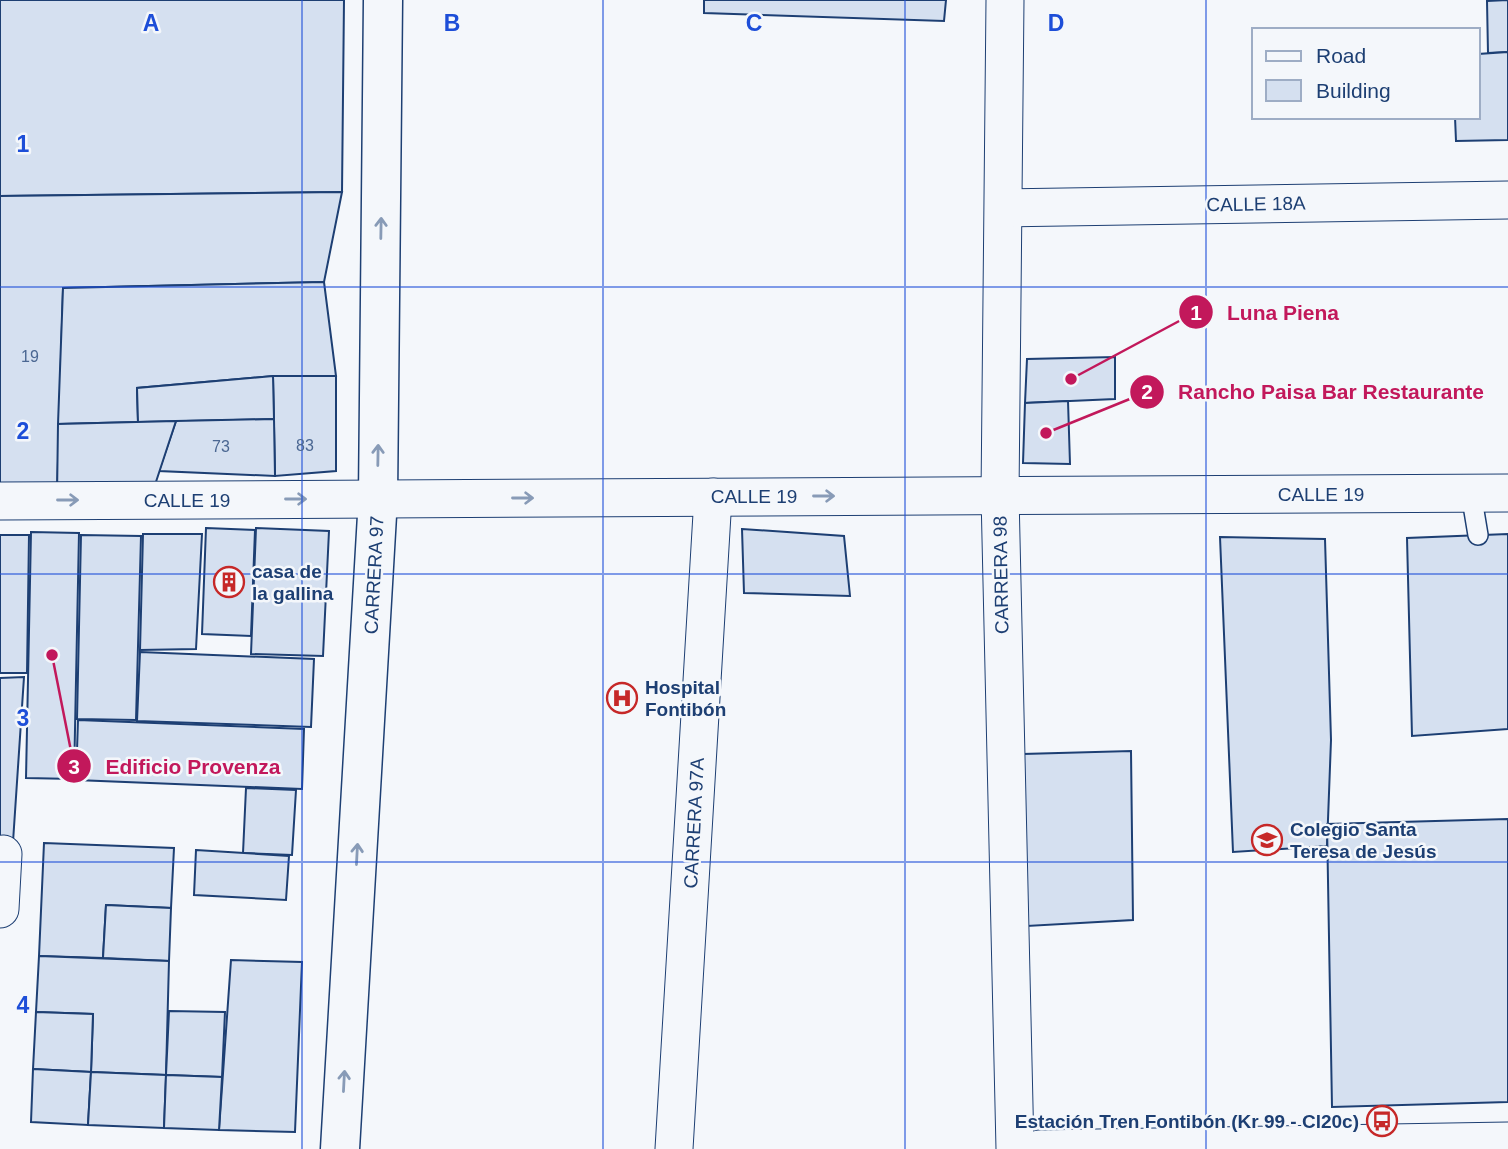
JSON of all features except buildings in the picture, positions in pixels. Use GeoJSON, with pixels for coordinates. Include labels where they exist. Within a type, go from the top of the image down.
{"type":"FeatureCollection","features":[{"type":"Feature","properties":{"kind":"street","name":"CARRERA 97"},"geometry":{"type":"LineString","coordinates":[[340,1149],[378,498],[383,0]]}},
{"type":"Feature","properties":{"kind":"street","name":"CARRERA 98"},"geometry":{"type":"LineString","coordinates":[[1005,0],[1000,495],[1015,1149]]}},
{"type":"Feature","properties":{"kind":"street","name":"CALLE 18A"},"geometry":{"type":"LineString","coordinates":[[1004,208],[1508,201]]}},
{"type":"Feature","properties":{"kind":"street","name":"CALLE 19"},"geometry":{"type":"LineString","coordinates":[[0,500],[1508,493]]}},
{"type":"Feature","properties":{"kind":"street","name":"CARRERA 97A"},"geometry":{"type":"LineString","coordinates":[[674,1149],[713,497]]}},
{"type":"Feature","properties":{"kind":"street"},"geometry":{"type":"LineString","coordinates":[[0,909],[3,854]]}},
{"type":"Feature","properties":{"kind":"street"},"geometry":{"type":"LineString","coordinates":[[1039,1149],[1508,1141]]}},
{"type":"Feature","properties":{"kind":"lane"},"geometry":{"type":"LineString","coordinates":[[1471,493],[1478,535]]}},
{"type":"Feature","properties":{"kind":"place","name":"Luna Piena"},"geometry":{"type":"Point","coordinates":[1071,379]}},
{"type":"Feature","properties":{"kind":"place","name":"Rancho Paisa Bar Restaurante"},"geometry":{"type":"Point","coordinates":[1046,433]}},
{"type":"Feature","properties":{"kind":"place","name":"casa de la gallina"},"geometry":{"type":"Point","coordinates":[229,582]}},
{"type":"Feature","properties":{"kind":"place","name":"Edificio Provenza"},"geometry":{"type":"Point","coordinates":[52,655]}},
{"type":"Feature","properties":{"kind":"place","name":"Hospital Fontibón"},"geometry":{"type":"Point","coordinates":[622,698]}},
{"type":"Feature","properties":{"kind":"place","name":"Colegio Santa Teresa de Jesús"},"geometry":{"type":"Point","coordinates":[1267,840]}},
{"type":"Feature","properties":{"kind":"place","name":"Estación Tren Fontibón (Kr 99 - Cl20c)"},"geometry":{"type":"Point","coordinates":[1382,1121]}}]}
